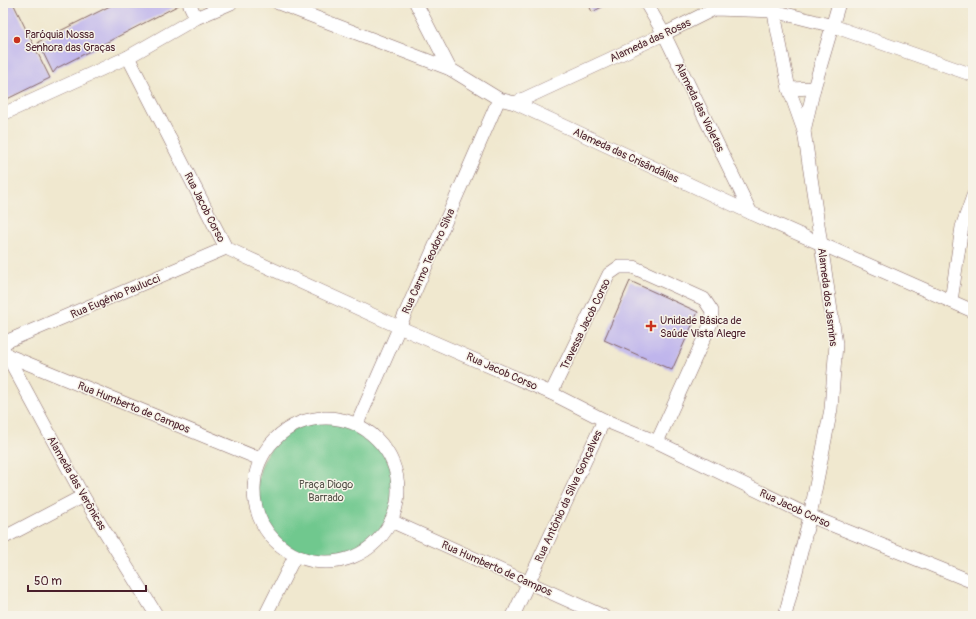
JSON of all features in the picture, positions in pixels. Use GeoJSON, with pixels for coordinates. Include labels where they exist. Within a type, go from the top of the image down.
{"type":"FeatureCollection","features":[{"type":"Feature","properties":{"kind":"street"},"geometry":{"type":"LineString","coordinates":[[189,3],[196,18]]}},
{"type":"Feature","properties":{"kind":"street"},"geometry":{"type":"LineString","coordinates":[[3,114],[128,56],[196,18],[231,3]]}},
{"type":"Feature","properties":{"kind":"street","name":"Alameda das Crisândálias"},"geometry":{"type":"LineString","coordinates":[[278,3],[450,69],[499,99],[515,103],[751,213],[973,311]]}},
{"type":"Feature","properties":{"kind":"street"},"geometry":{"type":"LineString","coordinates":[[416,3],[450,69]]}},
{"type":"Feature","properties":{"kind":"street","name":"Alameda das Violetas"},"geometry":{"type":"LineString","coordinates":[[646,3],[664,34],[751,213]]}},
{"type":"Feature","properties":{"kind":"street"},"geometry":{"type":"LineString","coordinates":[[804,131],[814,88],[839,3]]}},
{"type":"Feature","properties":{"kind":"street","name":"Alameda das Rosas"},"geometry":{"type":"LineString","coordinates":[[515,103],[664,34],[714,9],[773,7],[973,74]]}},
{"type":"Feature","properties":{"kind":"street","name":"Alameda dos Jasmins"},"geometry":{"type":"LineString","coordinates":[[773,7],[789,89],[804,131],[836,344],[831,409],[810,516],[785,616]]}},
{"type":"Feature","properties":{"kind":"street","name":"Rua Jacob Corso"},"geometry":{"type":"LineString","coordinates":[[128,56],[226,248],[399,327],[551,393],[604,420],[657,442],[810,516],[973,582]]}},
{"type":"Feature","properties":{"kind":"street"},"geometry":{"type":"LineString","coordinates":[[789,89],[814,88]]}},
{"type":"Feature","properties":{"kind":"street","name":"Rua Carmo Teodoro Silva"},"geometry":{"type":"LineString","coordinates":[[357,424],[499,99]]}},
{"type":"Feature","properties":{"kind":"street"},"geometry":{"type":"LineString","coordinates":[[950,301],[962,227],[973,196]]}},
{"type":"Feature","properties":{"kind":"street","name":"Rua Eugênio Paulucci"},"geometry":{"type":"LineString","coordinates":[[4,349],[226,248]]}},
{"type":"Feature","properties":{"kind":"street","name":"Travessa Jacob Corso"},"geometry":{"type":"LineString","coordinates":[[551,393],[609,274],[619,267],[633,267],[704,299],[712,311],[711,323],[657,442]]}},
{"type":"Feature","properties":{"kind":"street","name":"Rua Humberto de Campos"},"geometry":{"type":"LineString","coordinates":[[4,349],[260,459]]}},
{"type":"Feature","properties":{"kind":"street","name":"Alameda das Verônicas"},"geometry":{"type":"LineString","coordinates":[[4,349],[82,496],[157,616]]}},
{"type":"Feature","properties":{"kind":"street"},"geometry":{"type":"LineString","coordinates":[[313,418],[336,418],[357,424],[376,437],[390,455],[397,477],[398,492],[398,499],[391,521],[379,540],[361,554],[340,562],[317,562],[295,556],[276,543],[262,525],[255,504],[254,481],[260,459],[273,440],[291,426],[313,418]]}},
{"type":"Feature","properties":{"kind":"street","name":"Rua Antônio da Silva Gonçalves"},"geometry":{"type":"LineString","coordinates":[[512,616],[604,420]]}},
{"type":"Feature","properties":{"kind":"street"},"geometry":{"type":"LineString","coordinates":[[3,538],[82,496]]}},
{"type":"Feature","properties":{"kind":"street","name":"Rua Humberto de Campos"},"geometry":{"type":"LineString","coordinates":[[391,521],[528,581],[603,616]]}},
{"type":"Feature","properties":{"kind":"street"},"geometry":{"type":"LineString","coordinates":[[265,616],[295,556]]}},
{"type":"Feature","properties":{"kind":"green space","name":"Praça Diogo Barrado"},"geometry":{"type":"Polygon","coordinates":[[[319,421],[333,421],[352,426],[375,441],[390,464],[394,477],[394,503],[390,516],[375,539],[352,554],[333,559],[319,559],[300,554],[277,539],[262,516],[257,497],[257,483],[262,464],[277,441],[300,426],[319,421]]]}},
{"type":"Feature","properties":{"kind":"building","name":"Paróquia Nossa Senhora das Graças"},"geometry":{"type":"Polygon","coordinates":[[[3,3],[13,3],[50,78],[3,101],[3,3]]]}},
{"type":"Feature","properties":{"kind":"building"},"geometry":{"type":"Polygon","coordinates":[[[116,3],[178,3],[179,5],[57,68],[53,73],[38,42],[116,3]]]}},
{"type":"Feature","properties":{"kind":"building"},"geometry":{"type":"Polygon","coordinates":[[[588,3],[610,3],[592,12],[588,3]]]}},
{"type":"Feature","properties":{"kind":"building","name":"Unidade Básica de Saúde Vista Alegre"},"geometry":{"type":"Polygon","coordinates":[[[630,281],[698,312],[672,370],[604,340],[630,281]]]}},
{"type":"Feature","properties":{"kind":"place","name":"Paróquia Nossa Senhora das Graças"},"geometry":{"type":"Point","coordinates":[17,40]}},
{"type":"Feature","properties":{"kind":"place","name":"Unidade Básica de Saúde Vista Alegre"},"geometry":{"type":"Point","coordinates":[651,326]}}]}
